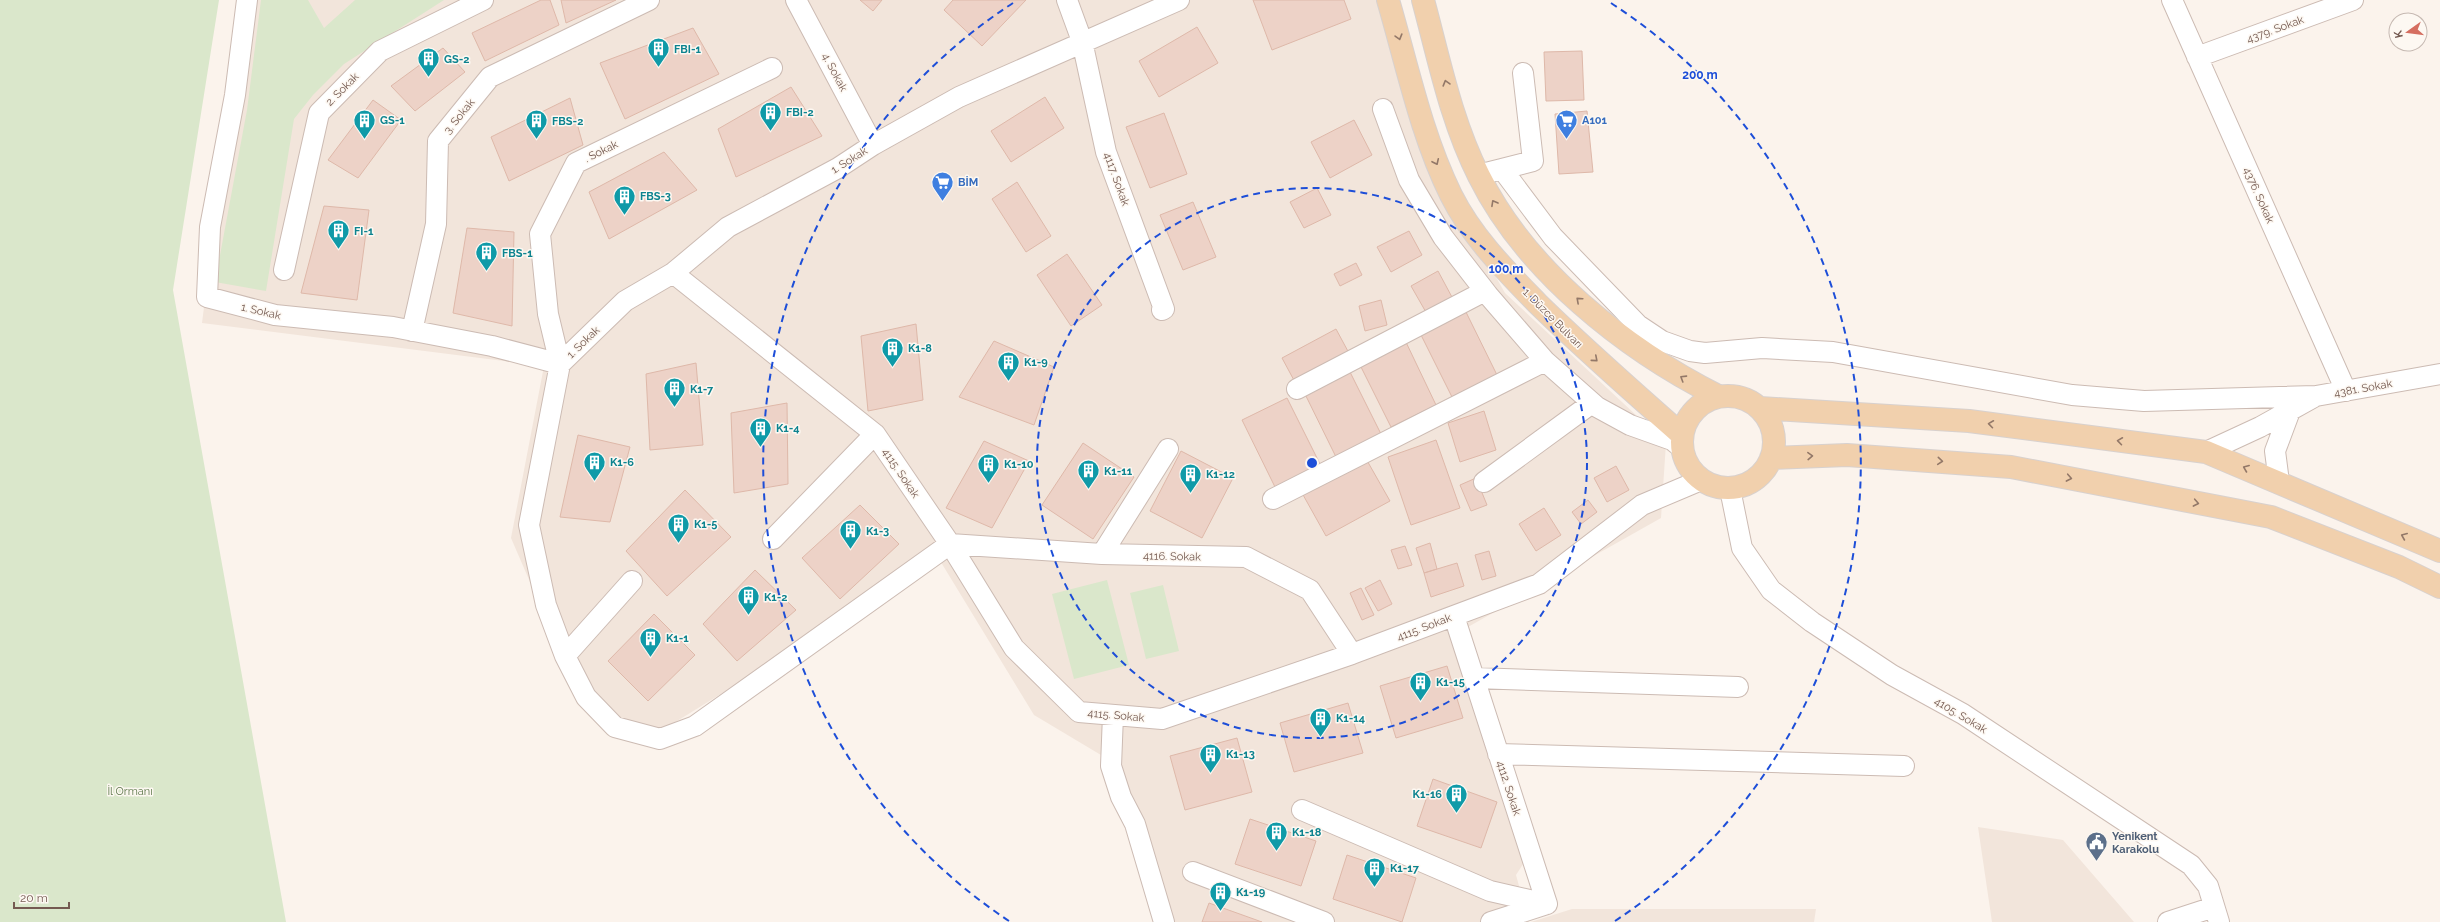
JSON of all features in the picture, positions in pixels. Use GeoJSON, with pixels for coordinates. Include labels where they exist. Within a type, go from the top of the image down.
{"type":"FeatureCollection","features":[{"type":"Feature","properties":{"kind":"main road","name":"1. Düzce Bulvarı"},"geometry":{"type":"LineString","coordinates":[[1388,0],[1433,156],[1452,196],[1475,236],[1501,266],[1582,348],[1682,442]]}},
{"type":"Feature","properties":{"kind":"main road"},"geometry":{"type":"LineString","coordinates":[[1423,0],[1458,126],[1478,175],[1500,215],[1530,252],[1565,287],[1609,327],[1689,381],[1718,396]]}},
{"type":"Feature","properties":{"kind":"main road"},"geometry":{"type":"LineString","coordinates":[[1732,395],[1746,399],[1760,408],[1769,419],[1774,434],[1774,450],[1769,465],[1759,477],[1746,485],[1730,488],[1715,487],[1701,480],[1685,460],[1682,442],[1685,423],[1693,410],[1704,401],[1718,396],[1732,395]]}},
{"type":"Feature","properties":{"kind":"main road"},"geometry":{"type":"LineString","coordinates":[[1760,408],[1969,421],[2206,452],[2440,551]]}},
{"type":"Feature","properties":{"kind":"main road"},"geometry":{"type":"LineString","coordinates":[[1771,458],[1847,455],[2010,467],[2264,515],[2399,567],[2440,587]]}},
{"type":"Feature","properties":{"kind":"street","name":"1. Sokak"},"geometry":{"type":"LineString","coordinates":[[247,0],[235,95],[210,227],[207,297],[275,316],[412,331],[492,346],[560,364],[625,301],[673,273],[728,226],[838,168],[873,145],[959,97],[1082,41],[1179,0]]}},
{"type":"Feature","properties":{"kind":"street","name":"2. Sokak"},"geometry":{"type":"LineString","coordinates":[[284,270],[319,112],[380,51],[483,0]]}},
{"type":"Feature","properties":{"kind":"street","name":"3. Sokak"},"geometry":{"type":"LineString","coordinates":[[412,331],[436,224],[438,141],[490,77],[648,0]]}},
{"type":"Feature","properties":{"kind":"street","name":"4. Sokak"},"geometry":{"type":"LineString","coordinates":[[796,0],[873,145]]}},
{"type":"Feature","properties":{"kind":"street","name":"4117. Sokak"},"geometry":{"type":"LineString","coordinates":[[1067,0],[1082,41],[1106,152],[1164,309],[1162,310]]}},
{"type":"Feature","properties":{"kind":"street","name":"4376. Sokak"},"geometry":{"type":"LineString","coordinates":[[2172,0],[2346,391]]}},
{"type":"Feature","properties":{"kind":"street","name":"4379. Sokak"},"geometry":{"type":"LineString","coordinates":[[2198,57],[2353,0]]}},
{"type":"Feature","properties":{"kind":"street","name":". Sokak"},"geometry":{"type":"LineString","coordinates":[[560,364],[548,314],[540,234],[576,163],[772,68]]}},
{"type":"Feature","properties":{"kind":"street"},"geometry":{"type":"LineString","coordinates":[[1478,175],[1533,162],[1523,73]]}},
{"type":"Feature","properties":{"kind":"street"},"geometry":{"type":"LineString","coordinates":[[1383,109],[1409,180],[1443,236],[1485,291],[1545,361],[1592,403],[1630,425],[1672,440],[1682,442]]}},
{"type":"Feature","properties":{"kind":"street"},"geometry":{"type":"LineString","coordinates":[[1502,169],[1553,237],[1634,320],[1662,341],[1690,351],[1705,353],[1762,348],[1833,352],[2072,395],[2144,401],[2316,396]]}},
{"type":"Feature","properties":{"kind":"street","name":"4115. Sokak"},"geometry":{"type":"LineString","coordinates":[[673,273],[875,434],[950,544],[1014,648],[1079,712],[1162,719],[1352,654],[1454,616],[1539,584],[1642,505],[1701,480]]}},
{"type":"Feature","properties":{"kind":"street"},"geometry":{"type":"LineString","coordinates":[[1297,389],[1485,291]]}},
{"type":"Feature","properties":{"kind":"street"},"geometry":{"type":"LineString","coordinates":[[1273,499],[1545,361]]}},
{"type":"Feature","properties":{"kind":"street"},"geometry":{"type":"LineString","coordinates":[[560,364],[529,525],[546,604],[565,656],[586,696],[615,727],[660,738],[695,726],[950,544]]}},
{"type":"Feature","properties":{"kind":"street","name":"4381. Sokak"},"geometry":{"type":"LineString","coordinates":[[2206,452],[2290,411],[2316,396],[2440,374]]}},
{"type":"Feature","properties":{"kind":"street"},"geometry":{"type":"LineString","coordinates":[[1484,482],[1592,403]]}},
{"type":"Feature","properties":{"kind":"street"},"geometry":{"type":"LineString","coordinates":[[2279,482],[2274,451],[2290,411]]}},
{"type":"Feature","properties":{"kind":"street"},"geometry":{"type":"LineString","coordinates":[[773,540],[875,434]]}},
{"type":"Feature","properties":{"kind":"street"},"geometry":{"type":"LineString","coordinates":[[1102,554],[1168,449]]}},
{"type":"Feature","properties":{"kind":"street","name":"4105. Sokak"},"geometry":{"type":"LineString","coordinates":[[1730,488],[1742,548],[1771,590],[1812,622],[1892,675],[1963,714],[2191,865],[2208,886],[2216,915]]}},
{"type":"Feature","properties":{"kind":"street","name":"4116. Sokak"},"geometry":{"type":"LineString","coordinates":[[950,544],[1102,554],[1246,557],[1310,590],[1352,654]]}},
{"type":"Feature","properties":{"kind":"street"},"geometry":{"type":"LineString","coordinates":[[565,656],[632,581]]}},
{"type":"Feature","properties":{"kind":"street","name":"4112. Sokak"},"geometry":{"type":"LineString","coordinates":[[1454,616],[1547,904]]}},
{"type":"Feature","properties":{"kind":"street"},"geometry":{"type":"LineString","coordinates":[[1474,678],[1738,688]]}},
{"type":"Feature","properties":{"kind":"street"},"geometry":{"type":"LineString","coordinates":[[1113,715],[1111,766],[1120,797],[1135,824],[1164,922]]}},
{"type":"Feature","properties":{"kind":"street"},"geometry":{"type":"LineString","coordinates":[[1498,754],[1904,766]]}},
{"type":"Feature","properties":{"kind":"street"},"geometry":{"type":"LineString","coordinates":[[1302,810],[1490,891],[1547,904]]}},
{"type":"Feature","properties":{"kind":"street"},"geometry":{"type":"LineString","coordinates":[[1193,872],[1324,922]]}},
{"type":"Feature","properties":{"kind":"street"},"geometry":{"type":"LineString","coordinates":[[1491,922],[1547,904]]}},
{"type":"Feature","properties":{"kind":"street"},"geometry":{"type":"LineString","coordinates":[[2168,922],[2216,915]]}},
{"type":"Feature","properties":{"kind":"shaded area"},"geometry":{"type":"Polygon","coordinates":[[[243,0],[1379,0],[1416,137],[1505,293],[1666,443],[1661,518],[1452,636],[1525,861],[1516,875],[1529,922],[1157,922],[1106,758],[1034,715],[939,559],[648,739],[581,700],[511,538],[544,366],[202,323],[243,0]]]}},
{"type":"Feature","properties":{"kind":"shaded area"},"geometry":{"type":"Polygon","coordinates":[[[1978,827],[2063,840],[2134,922],[1992,922],[1978,827]]]}},
{"type":"Feature","properties":{"kind":"shaded area"},"geometry":{"type":"Polygon","coordinates":[[[1572,909],[1816,909],[1814,922],[1531,922],[1572,909]]]}},
{"type":"Feature","properties":{"kind":"green space","name":"İl Ormanı"},"geometry":{"type":"Polygon","coordinates":[[[0,0],[219,0],[173,290],[286,922],[0,922],[0,0]]]}},
{"type":"Feature","properties":{"kind":"green space"},"geometry":{"type":"Polygon","coordinates":[[[261,0],[308,0],[324,28],[355,0],[444,0],[344,64],[313,95],[294,119],[266,291],[215,282],[247,110],[261,0]]]}},
{"type":"Feature","properties":{"kind":"green space"},"geometry":{"type":"Polygon","coordinates":[[[1107,580],[1129,665],[1074,679],[1052,594],[1107,580]]]}},
{"type":"Feature","properties":{"kind":"green space"},"geometry":{"type":"Polygon","coordinates":[[[1163,585],[1179,651],[1146,659],[1130,593],[1163,585]]]}},
{"type":"Feature","properties":{"kind":"building"},"geometry":{"type":"Polygon","coordinates":[[[541,0],[550,0],[559,25],[485,61],[472,33],[541,0]]]}},
{"type":"Feature","properties":{"kind":"building"},"geometry":{"type":"Polygon","coordinates":[[[561,0],[616,0],[566,23],[561,0]]]}},
{"type":"Feature","properties":{"kind":"building"},"geometry":{"type":"Polygon","coordinates":[[[860,0],[882,0],[873,11],[860,0]]]}},
{"type":"Feature","properties":{"kind":"building"},"geometry":{"type":"Polygon","coordinates":[[[953,0],[1026,0],[982,46],[944,10],[953,0]]]}},
{"type":"Feature","properties":{"kind":"building"},"geometry":{"type":"Polygon","coordinates":[[[1253,0],[1344,0],[1351,19],[1272,50],[1253,0]]]}},
{"type":"Feature","properties":{"kind":"building"},"geometry":{"type":"Polygon","coordinates":[[[1197,27],[1218,63],[1159,97],[1139,61],[1197,27]]]}},
{"type":"Feature","properties":{"kind":"building","name":"FBI-1"},"geometry":{"type":"Polygon","coordinates":[[[693,28],[719,74],[625,119],[600,63],[693,28]]]}},
{"type":"Feature","properties":{"kind":"building","name":"GS-2"},"geometry":{"type":"Polygon","coordinates":[[[443,48],[465,72],[415,111],[391,86],[443,48]]]}},
{"type":"Feature","properties":{"kind":"building"},"geometry":{"type":"Polygon","coordinates":[[[1582,51],[1584,100],[1546,101],[1544,52],[1582,51]]]}},
{"type":"Feature","properties":{"kind":"building","name":"FBI-2"},"geometry":{"type":"Polygon","coordinates":[[[791,87],[822,136],[736,177],[718,129],[791,87]]]}},
{"type":"Feature","properties":{"kind":"building"},"geometry":{"type":"Polygon","coordinates":[[[1045,97],[1064,128],[1011,162],[991,131],[1045,97]]]}},
{"type":"Feature","properties":{"kind":"building","name":"FBS-2"},"geometry":{"type":"Polygon","coordinates":[[[570,98],[583,145],[509,181],[491,137],[570,98]]]}},
{"type":"Feature","properties":{"kind":"building","name":"GS-1"},"geometry":{"type":"Polygon","coordinates":[[[373,100],[401,120],[358,178],[328,160],[373,100]]]}},
{"type":"Feature","properties":{"kind":"building"},"geometry":{"type":"Polygon","coordinates":[[[1587,111],[1593,172],[1559,174],[1555,114],[1587,111]]]}},
{"type":"Feature","properties":{"kind":"building"},"geometry":{"type":"Polygon","coordinates":[[[1164,113],[1187,174],[1150,188],[1126,127],[1164,113]]]}},
{"type":"Feature","properties":{"kind":"building"},"geometry":{"type":"Polygon","coordinates":[[[1354,120],[1372,155],[1330,178],[1311,142],[1354,120]]]}},
{"type":"Feature","properties":{"kind":"building","name":"FBS-3"},"geometry":{"type":"Polygon","coordinates":[[[664,152],[697,190],[609,239],[589,192],[664,152]]]}},
{"type":"Feature","properties":{"kind":"building"},"geometry":{"type":"Polygon","coordinates":[[[1017,182],[1051,236],[1026,252],[992,199],[1017,182]]]}},
{"type":"Feature","properties":{"kind":"building"},"geometry":{"type":"Polygon","coordinates":[[[1317,188],[1331,215],[1304,228],[1290,202],[1317,188]]]}},
{"type":"Feature","properties":{"kind":"building"},"geometry":{"type":"Polygon","coordinates":[[[1193,202],[1216,257],[1183,270],[1160,215],[1193,202]]]}},
{"type":"Feature","properties":{"kind":"building","name":"FI-1"},"geometry":{"type":"Polygon","coordinates":[[[324,206],[369,210],[357,300],[301,293],[324,206]]]}},
{"type":"Feature","properties":{"kind":"building","name":"FBS-1"},"geometry":{"type":"Polygon","coordinates":[[[467,228],[514,232],[512,326],[453,313],[467,228]]]}},
{"type":"Feature","properties":{"kind":"building"},"geometry":{"type":"Polygon","coordinates":[[[1409,231],[1422,255],[1391,272],[1377,247],[1409,231]]]}},
{"type":"Feature","properties":{"kind":"building"},"geometry":{"type":"Polygon","coordinates":[[[1067,254],[1102,305],[1071,326],[1037,275],[1067,254]]]}},
{"type":"Feature","properties":{"kind":"building"},"geometry":{"type":"Polygon","coordinates":[[[1356,263],[1362,275],[1340,286],[1334,274],[1356,263]]]}},
{"type":"Feature","properties":{"kind":"building"},"geometry":{"type":"Polygon","coordinates":[[[1438,271],[1453,299],[1427,314],[1411,286],[1438,271]]]}},
{"type":"Feature","properties":{"kind":"building"},"geometry":{"type":"Polygon","coordinates":[[[1381,300],[1387,325],[1365,331],[1359,306],[1381,300]]]}},
{"type":"Feature","properties":{"kind":"building"},"geometry":{"type":"Polygon","coordinates":[[[1464,308],[1497,375],[1452,397],[1419,331],[1464,308]]]}},
{"type":"Feature","properties":{"kind":"building","name":"K1-8"},"geometry":{"type":"Polygon","coordinates":[[[916,324],[923,400],[868,411],[861,336],[916,324]]]}},
{"type":"Feature","properties":{"kind":"building"},"geometry":{"type":"Polygon","coordinates":[[[1336,329],[1350,355],[1296,384],[1282,358],[1336,329]]]}},
{"type":"Feature","properties":{"kind":"building"},"geometry":{"type":"Polygon","coordinates":[[[1404,338],[1436,405],[1391,427],[1358,361],[1404,338]]]}},
{"type":"Feature","properties":{"kind":"building","name":"K1-9"},"geometry":{"type":"Polygon","coordinates":[[[994,341],[1054,367],[1034,425],[959,397],[994,341]]]}},
{"type":"Feature","properties":{"kind":"building","name":"K1-7"},"geometry":{"type":"Polygon","coordinates":[[[696,363],[703,445],[650,450],[646,374],[696,363]]]}},
{"type":"Feature","properties":{"kind":"building"},"geometry":{"type":"Polygon","coordinates":[[[1348,368],[1381,434],[1336,457],[1303,390],[1348,368]]]}},
{"type":"Feature","properties":{"kind":"building"},"geometry":{"type":"Polygon","coordinates":[[[1287,398],[1320,464],[1275,487],[1242,420],[1287,398]]]}},
{"type":"Feature","properties":{"kind":"building","name":"K1-4"},"geometry":{"type":"Polygon","coordinates":[[[787,403],[788,484],[734,493],[731,413],[787,403]]]}},
{"type":"Feature","properties":{"kind":"building"},"geometry":{"type":"Polygon","coordinates":[[[1484,411],[1496,450],[1460,462],[1448,423],[1484,411]]]}},
{"type":"Feature","properties":{"kind":"building","name":"K1-6"},"geometry":{"type":"Polygon","coordinates":[[[578,435],[630,447],[610,522],[560,517],[578,435]]]}},
{"type":"Feature","properties":{"kind":"building"},"geometry":{"type":"Polygon","coordinates":[[[1436,440],[1460,508],[1411,525],[1388,457],[1436,440]]]}},
{"type":"Feature","properties":{"kind":"building","name":"K1-10"},"geometry":{"type":"Polygon","coordinates":[[[984,441],[1029,461],[992,528],[946,508],[984,441]]]}},
{"type":"Feature","properties":{"kind":"building","name":"K1-11"},"geometry":{"type":"Polygon","coordinates":[[[1083,443],[1134,477],[1093,539],[1042,505],[1083,443]]]}},
{"type":"Feature","properties":{"kind":"building","name":"K1-12"},"geometry":{"type":"Polygon","coordinates":[[[1181,451],[1233,478],[1202,538],[1150,511],[1181,451]]]}},
{"type":"Feature","properties":{"kind":"building"},"geometry":{"type":"Polygon","coordinates":[[[1365,457],[1390,501],[1326,536],[1302,493],[1365,457]]]}},
{"type":"Feature","properties":{"kind":"building"},"geometry":{"type":"Polygon","coordinates":[[[1616,466],[1629,490],[1607,502],[1594,478],[1616,466]]]}},
{"type":"Feature","properties":{"kind":"building"},"geometry":{"type":"Polygon","coordinates":[[[1476,478],[1487,505],[1471,511],[1460,485],[1476,478]]]}},
{"type":"Feature","properties":{"kind":"building","name":"K1-5"},"geometry":{"type":"Polygon","coordinates":[[[685,490],[731,537],[667,596],[626,551],[685,490]]]}},
{"type":"Feature","properties":{"kind":"building"},"geometry":{"type":"Polygon","coordinates":[[[1588,500],[1597,512],[1581,524],[1572,512],[1588,500]]]}},
{"type":"Feature","properties":{"kind":"building","name":"K1-3"},"geometry":{"type":"Polygon","coordinates":[[[860,505],[899,544],[840,599],[802,558],[860,505]]]}},
{"type":"Feature","properties":{"kind":"building"},"geometry":{"type":"Polygon","coordinates":[[[1544,508],[1561,535],[1536,551],[1519,524],[1544,508]]]}},
{"type":"Feature","properties":{"kind":"building"},"geometry":{"type":"Polygon","coordinates":[[[1430,543],[1437,569],[1424,573],[1416,548],[1430,543]]]}},
{"type":"Feature","properties":{"kind":"building"},"geometry":{"type":"Polygon","coordinates":[[[1405,546],[1412,565],[1398,569],[1391,550],[1405,546]]]}},
{"type":"Feature","properties":{"kind":"building"},"geometry":{"type":"Polygon","coordinates":[[[1489,551],[1496,576],[1482,580],[1475,555],[1489,551]]]}},
{"type":"Feature","properties":{"kind":"building"},"geometry":{"type":"Polygon","coordinates":[[[1457,563],[1464,586],[1431,597],[1424,573],[1457,563]]]}},
{"type":"Feature","properties":{"kind":"building","name":"K1-2"},"geometry":{"type":"Polygon","coordinates":[[[755,570],[796,610],[737,661],[703,624],[755,570]]]}},
{"type":"Feature","properties":{"kind":"building"},"geometry":{"type":"Polygon","coordinates":[[[1380,580],[1392,604],[1378,611],[1365,588],[1380,580]]]}},
{"type":"Feature","properties":{"kind":"building"},"geometry":{"type":"Polygon","coordinates":[[[1361,588],[1374,615],[1362,620],[1350,593],[1361,588]]]}},
{"type":"Feature","properties":{"kind":"building","name":"K1-1"},"geometry":{"type":"Polygon","coordinates":[[[654,614],[695,655],[648,701],[608,661],[654,614]]]}},
{"type":"Feature","properties":{"kind":"building","name":"K1-15"},"geometry":{"type":"Polygon","coordinates":[[[1447,666],[1463,718],[1396,738],[1380,686],[1447,666]]]}},
{"type":"Feature","properties":{"kind":"building","name":"K1-14"},"geometry":{"type":"Polygon","coordinates":[[[1348,703],[1363,753],[1294,772],[1280,723],[1348,703]]]}},
{"type":"Feature","properties":{"kind":"building","name":"K1-13"},"geometry":{"type":"Polygon","coordinates":[[[1237,738],[1252,792],[1185,810],[1170,756],[1237,738]]]}},
{"type":"Feature","properties":{"kind":"building","name":"K1-16"},"geometry":{"type":"Polygon","coordinates":[[[1433,779],[1497,802],[1481,848],[1417,826],[1433,779]]]}},
{"type":"Feature","properties":{"kind":"building","name":"K1-18"},"geometry":{"type":"Polygon","coordinates":[[[1250,819],[1316,841],[1301,886],[1235,864],[1250,819]]]}},
{"type":"Feature","properties":{"kind":"building","name":"K1-17"},"geometry":{"type":"Polygon","coordinates":[[[1347,855],[1416,878],[1402,922],[1333,899],[1347,855]]]}},
{"type":"Feature","properties":{"kind":"building","name":"K1-19"},"geometry":{"type":"Polygon","coordinates":[[[1209,903],[1262,922],[1202,922],[1209,903]]]}},
{"type":"Feature","properties":{"kind":"place","name":"FBI-1"},"geometry":{"type":"Point","coordinates":[659,68]}},
{"type":"Feature","properties":{"kind":"place","name":"GS-2"},"geometry":{"type":"Point","coordinates":[428,78]}},
{"type":"Feature","properties":{"kind":"place","name":"FBI-2"},"geometry":{"type":"Point","coordinates":[770,132]}},
{"type":"Feature","properties":{"kind":"place","name":"GS-1"},"geometry":{"type":"Point","coordinates":[365,140]}},
{"type":"Feature","properties":{"kind":"place","name":"FBS-2"},"geometry":{"type":"Point","coordinates":[537,140]}},
{"type":"Feature","properties":{"kind":"place","name":"A101"},"geometry":{"type":"Point","coordinates":[1567,140]}},
{"type":"Feature","properties":{"kind":"place","name":"BİM"},"geometry":{"type":"Point","coordinates":[943,202]}},
{"type":"Feature","properties":{"kind":"place","name":"FBS-3"},"geometry":{"type":"Point","coordinates":[625,216]}},
{"type":"Feature","properties":{"kind":"place","name":"FI-1"},"geometry":{"type":"Point","coordinates":[338,250]}},
{"type":"Feature","properties":{"kind":"place","name":"FBS-1"},"geometry":{"type":"Point","coordinates":[487,272]}},
{"type":"Feature","properties":{"kind":"place","name":"K1-8"},"geometry":{"type":"Point","coordinates":[892,368]}},
{"type":"Feature","properties":{"kind":"place","name":"K1-9"},"geometry":{"type":"Point","coordinates":[1009,382]}},
{"type":"Feature","properties":{"kind":"place","name":"K1-7"},"geometry":{"type":"Point","coordinates":[674,408]}},
{"type":"Feature","properties":{"kind":"place","name":"K1-4"},"geometry":{"type":"Point","coordinates":[760,448]}},
{"type":"Feature","properties":{"kind":"place","name":"K1-6"},"geometry":{"type":"Point","coordinates":[594,482]}},
{"type":"Feature","properties":{"kind":"place","name":"K1-10"},"geometry":{"type":"Point","coordinates":[988,484]}},
{"type":"Feature","properties":{"kind":"place","name":"K1-11"},"geometry":{"type":"Point","coordinates":[1088,490]}},
{"type":"Feature","properties":{"kind":"place","name":"K1-12"},"geometry":{"type":"Point","coordinates":[1191,494]}},
{"type":"Feature","properties":{"kind":"place","name":"K1-5"},"geometry":{"type":"Point","coordinates":[678,544]}},
{"type":"Feature","properties":{"kind":"place","name":"K1-3"},"geometry":{"type":"Point","coordinates":[851,550]}},
{"type":"Feature","properties":{"kind":"place","name":"K1-2"},"geometry":{"type":"Point","coordinates":[749,616]}},
{"type":"Feature","properties":{"kind":"place","name":"K1-1"},"geometry":{"type":"Point","coordinates":[651,658]}},
{"type":"Feature","properties":{"kind":"place","name":"K1-15"},"geometry":{"type":"Point","coordinates":[1421,702]}},
{"type":"Feature","properties":{"kind":"place","name":"K1-14"},"geometry":{"type":"Point","coordinates":[1321,738]}},
{"type":"Feature","properties":{"kind":"place","name":"K1-13"},"geometry":{"type":"Point","coordinates":[1211,774]}},
{"type":"Feature","properties":{"kind":"place","name":"K1-16"},"geometry":{"type":"Point","coordinates":[1457,814]}},
{"type":"Feature","properties":{"kind":"place","name":"K1-18"},"geometry":{"type":"Point","coordinates":[1276,852]}},
{"type":"Feature","properties":{"kind":"place","name":"Yenikent Karakolu"},"geometry":{"type":"Point","coordinates":[2096,862]}},
{"type":"Feature","properties":{"kind":"place","name":"K1-17"},"geometry":{"type":"Point","coordinates":[1374,888]}},
{"type":"Feature","properties":{"kind":"place","name":"K1-19"},"geometry":{"type":"Point","coordinates":[1221,912]}}]}
